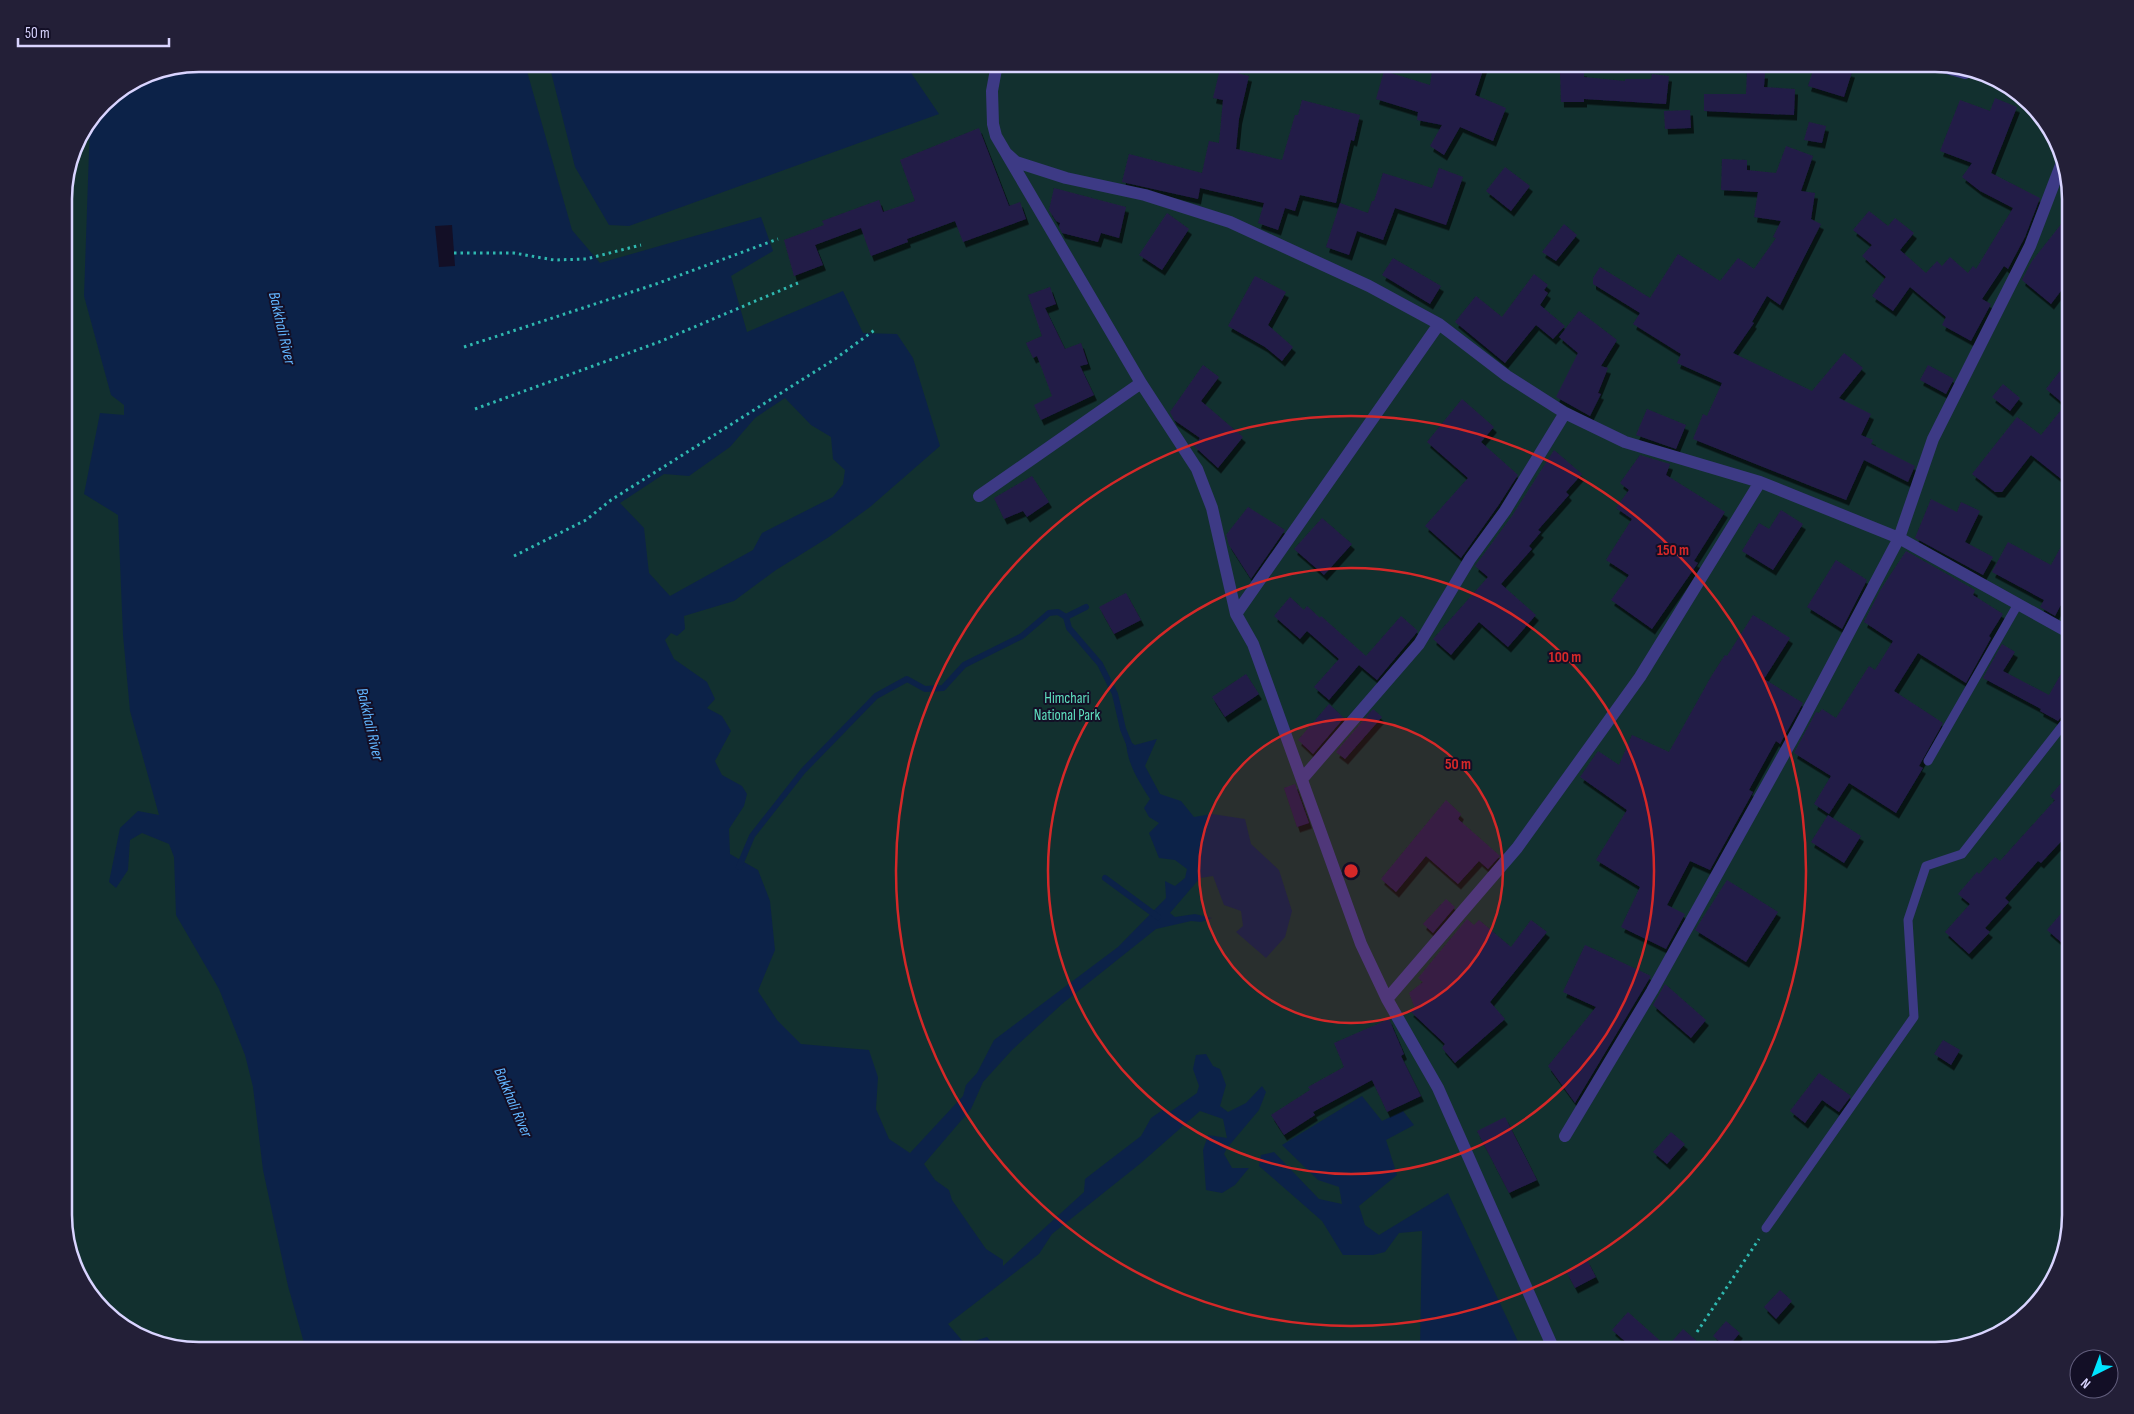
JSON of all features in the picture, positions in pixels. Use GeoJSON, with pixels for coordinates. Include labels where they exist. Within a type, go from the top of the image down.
{"type":"FeatureCollection","features":[{"type":"Feature","properties":{"kind":"street"},"geometry":{"type":"LineString","coordinates":[[996,73],[992,91],[996,136],[1141,384],[1198,469],[1212,508],[1236,614],[1254,644],[1361,944],[1387,999],[1438,1088],[1550,1342]]}},
{"type":"Feature","properties":{"kind":"street"},"geometry":{"type":"LineString","coordinates":[[1006,153],[1016,162],[1034,170],[1145,194],[1230,222],[1369,286],[1439,324],[1507,376],[1565,413],[1625,442],[1760,482],[1899,538],[2062,629]]}},
{"type":"Feature","properties":{"kind":"street"},"geometry":{"type":"LineString","coordinates":[[1565,1136],[1652,991],[1793,738],[1899,538],[1933,439],[2030,246],[2058,173]]}},
{"type":"Feature","properties":{"kind":"street"},"geometry":{"type":"LineString","coordinates":[[1236,614],[1439,324]]}},
{"type":"Feature","properties":{"kind":"street"},"geometry":{"type":"LineString","coordinates":[[979,496],[1141,384]]}},
{"type":"Feature","properties":{"kind":"street"},"geometry":{"type":"LineString","coordinates":[[1302,779],[1419,644],[1470,559],[1505,511],[1565,413]]}},
{"type":"Feature","properties":{"kind":"street"},"geometry":{"type":"LineString","coordinates":[[1387,999],[1516,848],[1635,684],[1760,482]]}},
{"type":"Feature","properties":{"kind":"lane"},"geometry":{"type":"LineString","coordinates":[[1928,760],[2018,604]]}},
{"type":"Feature","properties":{"kind":"lane"},"geometry":{"type":"LineString","coordinates":[[1766,1228],[1914,1017],[1908,920],[1926,866],[1962,854],[2062,726]]}},
{"type":"Feature","properties":{"kind":"path"},"geometry":{"type":"LineString","coordinates":[[464,347],[656,284],[778,239]]}},
{"type":"Feature","properties":{"kind":"path"},"geometry":{"type":"LineString","coordinates":[[454,252],[514,253],[554,260],[586,259],[641,245]]}},
{"type":"Feature","properties":{"kind":"path"},"geometry":{"type":"LineString","coordinates":[[475,409],[659,342],[798,283]]}},
{"type":"Feature","properties":{"kind":"path"},"geometry":{"type":"LineString","coordinates":[[514,556],[586,520],[612,500],[835,359],[876,329]]}},
{"type":"Feature","properties":{"kind":"path"},"geometry":{"type":"LineString","coordinates":[[1697,1332],[1766,1228]]}},
{"type":"Feature","properties":{"kind":"green space","name":"Himchari National Park"},"geometry":{"type":"Polygon","coordinates":[[[1935,72],[1967,77],[1983,82],[2005,94],[2030,116],[2044,136],[2052,151],[2057,167],[2062,199],[2062,1215],[2057,1247],[2052,1263],[2040,1285],[2018,1310],[1998,1324],[1983,1332],[1967,1337],[1935,1342],[199,1342],[167,1337],[151,1332],[129,1320],[104,1298],[94,1285],[79,1255],[73,1223],[73,191],[79,159],[86,143],[99,122],[116,104],[136,90],[159,79],[191,73],[1935,72]]]}},
{"type":"Feature","properties":{"kind":"water","name":"Bakkhali River"},"geometry":{"type":"Polygon","coordinates":[[[191,73],[527,73],[572,230],[600,263],[761,217],[773,251],[731,276],[747,332],[843,291],[863,333],[897,334],[913,358],[940,446],[870,507],[829,537],[776,570],[734,601],[684,616],[685,629],[677,636],[671,633],[665,640],[674,659],[707,682],[715,699],[707,708],[722,716],[731,731],[715,761],[722,775],[742,786],[747,794],[744,806],[729,829],[730,854],[758,870],[770,901],[775,950],[758,991],[777,1020],[801,1044],[869,1050],[878,1077],[876,1109],[889,1139],[910,1153],[963,1096],[966,1085],[977,1073],[994,1040],[1118,947],[1166,898],[1165,881],[1175,886],[1185,878],[1187,869],[1175,860],[1159,858],[1149,833],[1159,823],[1149,817],[1144,808],[1150,799],[1137,778],[1128,755],[1126,739],[1135,745],[1157,739],[1145,766],[1160,794],[1181,801],[1194,817],[1212,814],[1245,819],[1251,844],[1279,870],[1292,911],[1285,937],[1266,958],[1236,932],[1243,926],[1241,911],[1224,905],[1213,876],[1200,878],[1170,913],[1175,917],[1195,914],[1212,918],[1201,922],[1191,921],[1156,929],[1062,1004],[1012,1050],[983,1082],[971,1109],[924,1164],[935,1180],[949,1190],[952,1200],[986,1249],[1003,1260],[1003,1266],[1084,1192],[1085,1179],[1141,1136],[1151,1118],[1164,1109],[1170,1112],[1197,1093],[1199,1086],[1193,1069],[1196,1055],[1206,1054],[1213,1066],[1220,1069],[1226,1085],[1220,1106],[1228,1112],[1246,1103],[1262,1086],[1266,1092],[1259,1110],[1224,1154],[1232,1168],[1249,1168],[1235,1185],[1222,1193],[1206,1190],[1203,1150],[1208,1135],[1227,1138],[1223,1119],[1200,1111],[1141,1163],[1052,1234],[1039,1254],[948,1324],[963,1342],[304,1342],[288,1286],[263,1170],[253,1087],[245,1055],[219,989],[176,915],[174,857],[169,844],[142,833],[130,840],[128,870],[116,888],[109,882],[120,828],[138,811],[159,815],[130,711],[123,635],[118,515],[84,494],[100,413],[124,415],[124,405],[111,395],[84,296],[89,137],[104,116],[122,99],[136,90],[159,79],[191,73]],[[785,398],[755,418],[730,447],[689,476],[664,474],[620,503],[644,528],[649,573],[670,596],[753,550],[762,533],[833,497],[843,484],[845,470],[833,459],[831,437],[811,425],[785,398]]]}},
{"type":"Feature","properties":{"kind":"water"},"geometry":{"type":"Polygon","coordinates":[[[551,73],[911,73],[939,114],[629,226],[609,225],[575,167],[551,73]]]}},
{"type":"Feature","properties":{"kind":"water"},"geometry":{"type":"Polygon","coordinates":[[[1362,1096],[1382,1121],[1403,1111],[1414,1125],[1386,1140],[1397,1175],[1359,1206],[1365,1225],[1379,1235],[1448,1193],[1518,1342],[1420,1342],[1422,1231],[1399,1233],[1385,1252],[1373,1255],[1343,1255],[1322,1221],[1259,1166],[1261,1155],[1274,1152],[1319,1199],[1342,1204],[1339,1187],[1318,1180],[1282,1145],[1362,1096]]]}},
{"type":"Feature","properties":{"kind":"water"},"geometry":{"type":"Polygon","coordinates":[[[987,1337],[991,1342],[971,1342],[987,1337]]]}},
{"type":"Feature","properties":{"kind":"pier"},"geometry":{"type":"Polygon","coordinates":[[[452,225],[455,266],[439,267],[435,226],[452,225]]]}},
{"type":"Feature","properties":{"kind":"building"},"geometry":{"type":"Polygon","coordinates":[[[1219,72],[1234,72],[1249,76],[1239,119],[1236,149],[1282,160],[1295,115],[1298,115],[1302,100],[1360,115],[1354,141],[1351,140],[1336,203],[1300,195],[1295,211],[1285,208],[1278,230],[1258,223],[1264,203],[1200,188],[1198,199],[1122,182],[1129,154],[1202,173],[1209,141],[1219,143],[1223,100],[1213,98],[1219,72]]]}},
{"type":"Feature","properties":{"kind":"building"},"geometry":{"type":"Polygon","coordinates":[[[1384,72],[1430,85],[1432,72],[1482,72],[1475,95],[1506,108],[1493,141],[1460,127],[1444,155],[1430,146],[1442,125],[1417,120],[1418,112],[1376,99],[1384,72]]]}},
{"type":"Feature","properties":{"kind":"building"},"geometry":{"type":"Polygon","coordinates":[[[1560,72],[1584,72],[1584,77],[1625,81],[1625,79],[1651,79],[1652,74],[1669,76],[1666,104],[1584,99],[1584,102],[1561,102],[1560,72]]]}},
{"type":"Feature","properties":{"kind":"building"},"geometry":{"type":"Polygon","coordinates":[[[1747,72],[1765,73],[1764,87],[1795,89],[1794,115],[1704,111],[1704,94],[1746,94],[1747,72]]]}},
{"type":"Feature","properties":{"kind":"building"},"geometry":{"type":"Polygon","coordinates":[[[1812,72],[1852,72],[1844,97],[1808,86],[1812,72]]]}},
{"type":"Feature","properties":{"kind":"building"},"geometry":{"type":"Polygon","coordinates":[[[1995,98],[2017,107],[1991,173],[2040,198],[2025,237],[2008,269],[2004,266],[1982,299],[1991,304],[1971,341],[1942,325],[1946,317],[1910,287],[1893,311],[1872,296],[1886,277],[1862,256],[1872,245],[1853,230],[1869,211],[1888,226],[1895,218],[1914,233],[1900,250],[1926,273],[1937,261],[1942,266],[1950,257],[1968,273],[1973,266],[1976,269],[2013,208],[1980,191],[1962,177],[1972,163],[1940,151],[1960,100],[1990,111],[1995,98]]]}},
{"type":"Feature","properties":{"kind":"building"},"geometry":{"type":"Polygon","coordinates":[[[1690,110],[1691,128],[1665,129],[1664,111],[1690,110]]]}},
{"type":"Feature","properties":{"kind":"building"},"geometry":{"type":"Polygon","coordinates":[[[1809,122],[1826,126],[1822,143],[1804,140],[1809,122]]]}},
{"type":"Feature","properties":{"kind":"building"},"geometry":{"type":"Polygon","coordinates":[[[979,128],[1009,206],[1020,202],[1026,219],[963,242],[955,221],[907,239],[908,242],[871,256],[861,228],[815,245],[823,265],[794,276],[784,240],[824,225],[822,221],[879,200],[883,212],[915,201],[900,160],[979,128]]]}},
{"type":"Feature","properties":{"kind":"building"},"geometry":{"type":"Polygon","coordinates":[[[1786,146],[1813,156],[1801,191],[1815,193],[1811,219],[1821,224],[1780,305],[1767,296],[1752,322],[1754,323],[1733,353],[1812,391],[1844,353],[1863,368],[1839,398],[1871,414],[1861,435],[1873,440],[1871,444],[1915,466],[1908,482],[1864,460],[1846,500],[1693,439],[1703,414],[1707,416],[1722,383],[1677,363],[1681,354],[1633,324],[1640,313],[1593,284],[1593,278],[1600,267],[1650,298],[1678,254],[1720,281],[1738,258],[1754,269],[1776,238],[1773,237],[1781,221],[1754,217],[1758,192],[1721,190],[1722,159],[1747,160],[1747,170],[1776,173],[1786,146]]]}},
{"type":"Feature","properties":{"kind":"building"},"geometry":{"type":"Polygon","coordinates":[[[1505,167],[1530,186],[1511,211],[1486,191],[1505,167]]]}},
{"type":"Feature","properties":{"kind":"building"},"geometry":{"type":"Polygon","coordinates":[[[1439,168],[1463,177],[1446,225],[1395,208],[1383,240],[1357,231],[1349,255],[1326,247],[1340,203],[1368,213],[1383,173],[1432,188],[1439,168]]]}},
{"type":"Feature","properties":{"kind":"building"},"geometry":{"type":"Polygon","coordinates":[[[1054,188],[1126,207],[1119,238],[1101,233],[1098,242],[1062,233],[1059,227],[1060,223],[1056,221],[1049,210],[1054,188]]]}},
{"type":"Feature","properties":{"kind":"building"},"geometry":{"type":"Polygon","coordinates":[[[1167,213],[1189,229],[1162,270],[1139,255],[1167,213]]]}},
{"type":"Feature","properties":{"kind":"building"},"geometry":{"type":"Polygon","coordinates":[[[2062,223],[2062,290],[2051,304],[2022,280],[2032,261],[2062,223]]]}},
{"type":"Feature","properties":{"kind":"building"},"geometry":{"type":"Polygon","coordinates":[[[1564,224],[1577,235],[1556,261],[1542,252],[1564,224]]]}},
{"type":"Feature","properties":{"kind":"building"},"geometry":{"type":"Polygon","coordinates":[[[1393,258],[1441,286],[1430,304],[1382,275],[1393,258]]]}},
{"type":"Feature","properties":{"kind":"building"},"geometry":{"type":"Polygon","coordinates":[[[1534,274],[1548,285],[1544,290],[1548,293],[1540,305],[1565,326],[1553,339],[1536,325],[1505,363],[1455,322],[1476,296],[1502,317],[1534,274]]]}},
{"type":"Feature","properties":{"kind":"building"},"geometry":{"type":"Polygon","coordinates":[[[1255,276],[1286,292],[1268,325],[1293,347],[1282,361],[1265,347],[1228,326],[1255,276]]]}},
{"type":"Feature","properties":{"kind":"building"},"geometry":{"type":"Polygon","coordinates":[[[1050,287],[1056,304],[1045,308],[1065,349],[1081,343],[1088,364],[1080,366],[1094,395],[1041,420],[1034,405],[1052,396],[1037,356],[1033,358],[1026,343],[1042,336],[1028,295],[1050,287]]]}},
{"type":"Feature","properties":{"kind":"building"},"geometry":{"type":"Polygon","coordinates":[[[1579,311],[1617,340],[1601,366],[1608,368],[1598,393],[1601,394],[1590,416],[1556,397],[1578,353],[1559,337],[1579,311]]]}},
{"type":"Feature","properties":{"kind":"building"},"geometry":{"type":"Polygon","coordinates":[[[1203,365],[1219,377],[1201,401],[1243,437],[1218,468],[1194,446],[1200,438],[1174,420],[1170,412],[1203,365]]]}},
{"type":"Feature","properties":{"kind":"building"},"geometry":{"type":"Polygon","coordinates":[[[1928,365],[1954,379],[1946,394],[1920,380],[1928,365]]]}},
{"type":"Feature","properties":{"kind":"building"},"geometry":{"type":"Polygon","coordinates":[[[2060,371],[2062,373],[2062,402],[2046,389],[2060,371]]]}},
{"type":"Feature","properties":{"kind":"building"},"geometry":{"type":"Polygon","coordinates":[[[2003,384],[2020,398],[2010,411],[1992,397],[2003,384]]]}},
{"type":"Feature","properties":{"kind":"building"},"geometry":{"type":"Polygon","coordinates":[[[1462,399],[1494,427],[1481,442],[1518,475],[1461,558],[1425,526],[1468,478],[1427,442],[1462,399]]]}},
{"type":"Feature","properties":{"kind":"building"},"geometry":{"type":"Polygon","coordinates":[[[1647,409],[1686,425],[1676,449],[1636,435],[1647,409]]]}},
{"type":"Feature","properties":{"kind":"building"},"geometry":{"type":"Polygon","coordinates":[[[2062,409],[2062,480],[2031,455],[2002,492],[1995,492],[1972,474],[2017,417],[2041,435],[2062,409]]]}},
{"type":"Feature","properties":{"kind":"building"},"geometry":{"type":"Polygon","coordinates":[[[1554,450],[1582,474],[1566,492],[1569,495],[1538,530],[1541,532],[1529,546],[1532,549],[1501,584],[1536,615],[1508,647],[1479,622],[1451,655],[1433,639],[1488,577],[1475,566],[1512,516],[1554,450]]]}},
{"type":"Feature","properties":{"kind":"building"},"geometry":{"type":"Polygon","coordinates":[[[1640,455],[1670,464],[1666,475],[1725,512],[1694,561],[1698,563],[1652,629],[1611,600],[1629,575],[1606,560],[1632,519],[1616,508],[1629,490],[1620,483],[1640,455]]]}},
{"type":"Feature","properties":{"kind":"building"},"geometry":{"type":"Polygon","coordinates":[[[1032,476],[1049,502],[1027,517],[1023,511],[1004,519],[994,498],[1032,476]]]}},
{"type":"Feature","properties":{"kind":"building"},"geometry":{"type":"Polygon","coordinates":[[[1931,499],[1957,512],[1961,502],[1980,511],[1965,542],[1993,557],[1983,575],[1915,538],[1931,499]]]}},
{"type":"Feature","properties":{"kind":"building"},"geometry":{"type":"Polygon","coordinates":[[[1248,507],[1285,530],[1251,579],[1229,545],[1226,535],[1248,507]]]}},
{"type":"Feature","properties":{"kind":"building"},"geometry":{"type":"Polygon","coordinates":[[[1781,510],[1803,524],[1773,570],[1742,551],[1759,523],[1769,529],[1781,510]]]}},
{"type":"Feature","properties":{"kind":"building"},"geometry":{"type":"Polygon","coordinates":[[[1322,518],[1352,544],[1324,575],[1294,549],[1322,518]]]}},
{"type":"Feature","properties":{"kind":"building"},"geometry":{"type":"Polygon","coordinates":[[[2008,542],[2051,565],[2062,545],[2062,603],[2055,616],[2040,607],[2044,600],[1992,572],[2008,542]]]}},
{"type":"Feature","properties":{"kind":"building"},"geometry":{"type":"Polygon","coordinates":[[[1906,551],[1975,590],[1973,595],[2003,614],[1989,636],[1991,638],[1966,683],[1918,653],[1894,691],[1943,723],[1919,766],[1923,768],[1896,813],[1849,783],[1829,814],[1814,804],[1831,776],[1794,753],[1816,712],[1819,713],[1822,709],[1836,718],[1869,666],[1875,670],[1893,641],[1864,622],[1881,589],[1906,551]]]}},
{"type":"Feature","properties":{"kind":"building"},"geometry":{"type":"Polygon","coordinates":[[[1836,560],[1867,580],[1842,629],[1807,607],[1836,560]]]}},
{"type":"Feature","properties":{"kind":"building"},"geometry":{"type":"Polygon","coordinates":[[[1126,593],[1141,620],[1114,634],[1099,607],[1126,593]]]}},
{"type":"Feature","properties":{"kind":"building"},"geometry":{"type":"Polygon","coordinates":[[[1290,597],[1304,610],[1307,606],[1320,618],[1321,616],[1366,656],[1401,616],[1418,631],[1377,680],[1359,665],[1329,700],[1314,687],[1339,659],[1307,631],[1300,639],[1274,616],[1290,597]]]}},
{"type":"Feature","properties":{"kind":"building"},"geometry":{"type":"Polygon","coordinates":[[[1753,615],[1790,638],[1764,679],[1803,703],[1780,744],[1776,741],[1749,790],[1753,792],[1710,870],[1690,861],[1667,905],[1685,914],[1666,949],[1621,927],[1640,887],[1596,860],[1627,810],[1580,777],[1598,751],[1619,765],[1632,735],[1669,752],[1712,675],[1725,655],[1727,656],[1753,615]]]}},
{"type":"Feature","properties":{"kind":"building"},"geometry":{"type":"Polygon","coordinates":[[[2002,644],[2015,652],[2003,671],[2049,695],[2062,672],[2062,716],[2058,721],[2040,711],[2041,709],[1983,678],[2002,644]]]}},
{"type":"Feature","properties":{"kind":"building"},"geometry":{"type":"Polygon","coordinates":[[[1246,674],[1259,694],[1225,717],[1212,697],[1246,674]]]}},
{"type":"Feature","properties":{"kind":"building"},"geometry":{"type":"Polygon","coordinates":[[[1329,704],[1344,718],[1313,754],[1298,740],[1329,704]]]}},
{"type":"Feature","properties":{"kind":"building"},"geometry":{"type":"Polygon","coordinates":[[[1373,709],[1382,717],[1345,759],[1336,752],[1373,709]]]}},
{"type":"Feature","properties":{"kind":"building"},"geometry":{"type":"Polygon","coordinates":[[[2062,782],[2062,841],[2041,863],[2038,861],[2005,898],[2009,902],[1985,928],[1990,932],[1969,954],[1945,932],[1970,904],[1958,894],[1977,872],[1979,874],[1995,857],[2000,861],[2055,800],[2050,796],[2062,782]]]}},
{"type":"Feature","properties":{"kind":"building"},"geometry":{"type":"Polygon","coordinates":[[[1295,784],[1309,823],[1297,827],[1284,788],[1295,784]]]}},
{"type":"Feature","properties":{"kind":"building"},"geometry":{"type":"Polygon","coordinates":[[[1446,800],[1461,814],[1458,819],[1500,856],[1488,869],[1479,861],[1458,884],[1426,856],[1396,892],[1381,879],[1446,800]]]}},
{"type":"Feature","properties":{"kind":"building"},"geometry":{"type":"Polygon","coordinates":[[[1828,815],[1861,836],[1844,863],[1811,842],[1828,815]]]}},
{"type":"Feature","properties":{"kind":"building"},"geometry":{"type":"Polygon","coordinates":[[[1727,880],[1778,912],[1746,962],[1695,930],[1727,880]]]}},
{"type":"Feature","properties":{"kind":"building"},"geometry":{"type":"Polygon","coordinates":[[[1446,899],[1455,907],[1433,933],[1423,924],[1446,899]]]}},
{"type":"Feature","properties":{"kind":"building"},"geometry":{"type":"Polygon","coordinates":[[[2062,912],[2062,943],[2047,930],[2062,912]]]}},
{"type":"Feature","properties":{"kind":"building"},"geometry":{"type":"Polygon","coordinates":[[[1467,919],[1474,925],[1479,920],[1511,947],[1531,920],[1547,932],[1490,1002],[1505,1019],[1455,1063],[1442,1048],[1445,1044],[1410,1011],[1415,1008],[1409,993],[1423,982],[1418,978],[1467,919]]]}},
{"type":"Feature","properties":{"kind":"building"},"geometry":{"type":"Polygon","coordinates":[[[1585,945],[1651,976],[1575,1103],[1548,1066],[1596,1007],[1563,992],[1585,945]]]}},
{"type":"Feature","properties":{"kind":"building"},"geometry":{"type":"Polygon","coordinates":[[[1665,984],[1706,1020],[1691,1038],[1653,1005],[1665,984]]]}},
{"type":"Feature","properties":{"kind":"building"},"geometry":{"type":"Polygon","coordinates":[[[1389,1019],[1404,1054],[1401,1056],[1421,1096],[1387,1112],[1372,1080],[1313,1112],[1315,1115],[1284,1135],[1271,1115],[1310,1090],[1308,1087],[1344,1067],[1334,1043],[1389,1019]]]}},
{"type":"Feature","properties":{"kind":"building"},"geometry":{"type":"Polygon","coordinates":[[[1943,1040],[1960,1050],[1951,1065],[1934,1054],[1943,1040]]]}},
{"type":"Feature","properties":{"kind":"building"},"geometry":{"type":"Polygon","coordinates":[[[1819,1073],[1851,1096],[1839,1112],[1822,1100],[1805,1123],[1790,1111],[1819,1073]]]}},
{"type":"Feature","properties":{"kind":"building"},"geometry":{"type":"Polygon","coordinates":[[[1505,1117],[1537,1180],[1509,1193],[1477,1131],[1505,1117]]]}},
{"type":"Feature","properties":{"kind":"building"},"geometry":{"type":"Polygon","coordinates":[[[1671,1132],[1685,1144],[1667,1164],[1653,1152],[1671,1132]]]}},
{"type":"Feature","properties":{"kind":"building"},"geometry":{"type":"Polygon","coordinates":[[[1587,1260],[1596,1277],[1575,1288],[1566,1271],[1587,1260]]]}},
{"type":"Feature","properties":{"kind":"building"},"geometry":{"type":"Polygon","coordinates":[[[1780,1290],[1792,1301],[1776,1319],[1764,1307],[1780,1290]]]}},
{"type":"Feature","properties":{"kind":"building"},"geometry":{"type":"Polygon","coordinates":[[[1628,1312],[1661,1342],[1626,1342],[1612,1330],[1628,1312]]]}},
{"type":"Feature","properties":{"kind":"building"},"geometry":{"type":"Polygon","coordinates":[[[1726,1321],[1740,1333],[1732,1342],[1720,1342],[1713,1336],[1726,1321]]]}},
{"type":"Feature","properties":{"kind":"building"},"geometry":{"type":"Polygon","coordinates":[[[1683,1329],[1698,1342],[1671,1342],[1683,1329]]]}},
{"type":"Feature","properties":{"kind":"waterway"},"geometry":{"type":"LineString","coordinates":[[1066,617],[1086,607]]}},
{"type":"Feature","properties":{"kind":"waterway"},"geometry":{"type":"LineString","coordinates":[[739,867],[752,836],[803,771],[876,696],[907,679],[925,689],[943,688],[964,665],[1022,636],[1049,613],[1058,612],[1066,617],[1069,628],[1100,664],[1115,694],[1123,729],[1130,746]]}},
{"type":"Feature","properties":{"kind":"waterway"},"geometry":{"type":"LineString","coordinates":[[1105,878],[1158,917]]}}]}
